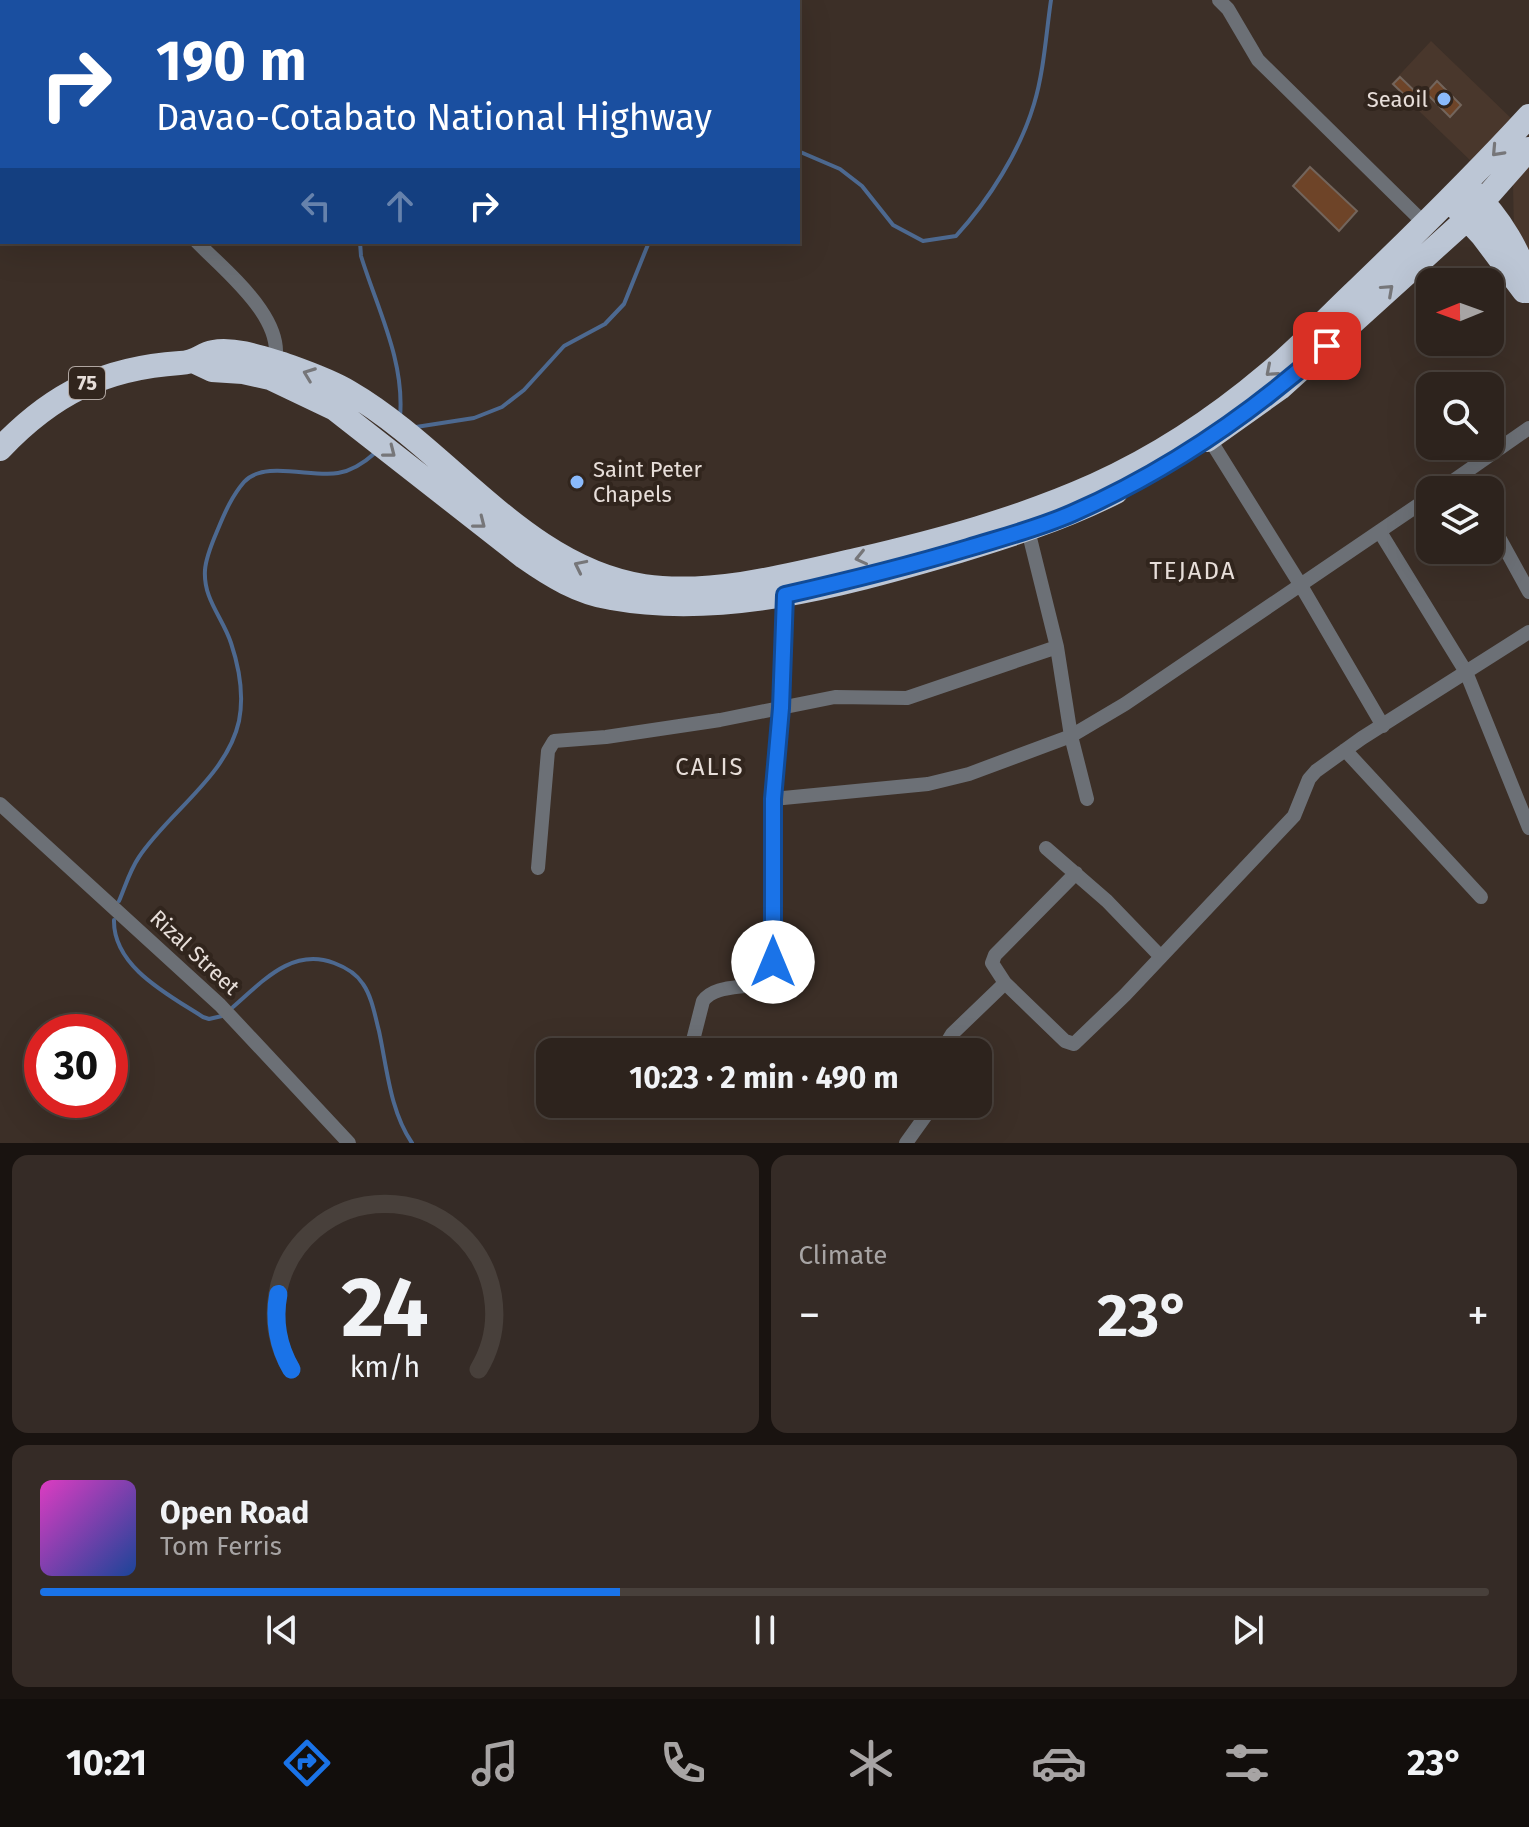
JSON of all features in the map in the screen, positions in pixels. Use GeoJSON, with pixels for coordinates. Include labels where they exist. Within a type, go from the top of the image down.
{"type":"FeatureCollection","features":[{"type":"Feature","properties":{"kind":"highway","name":"75"},"geometry":{"type":"LineString","coordinates":[[1205,432],[1425,224],[1466,201],[1529,116]]}},
{"type":"Feature","properties":{"kind":"highway","name":"75"},"geometry":{"type":"LineString","coordinates":[[0,449],[35,415],[85,384],[129,369],[195,362],[212,370],[273,370],[312,374],[348,391],[369,420],[426,465],[582,568],[614,581],[650,587],[785,585],[905,548],[1026,522],[1205,432],[1280,388],[1466,201],[1529,149]]}},
{"type":"Feature","properties":{"kind":"highway"},"geometry":{"type":"LineString","coordinates":[[1466,201],[1514,281],[1529,294]]}},
{"type":"Feature","properties":{"kind":"street"},"geometry":{"type":"LineString","coordinates":[[1219,0],[1228,9],[1258,60],[1425,224]]}},
{"type":"Feature","properties":{"kind":"street"},"geometry":{"type":"LineString","coordinates":[[199,244],[242,287],[267,318],[273,332],[273,370]]}},
{"type":"Feature","properties":{"kind":"street"},"geometry":{"type":"LineString","coordinates":[[1461,476],[1529,428]]}},
{"type":"Feature","properties":{"kind":"street"},"geometry":{"type":"LineString","coordinates":[[1205,432],[1300,584],[1383,726]]}},
{"type":"Feature","properties":{"kind":"street"},"geometry":{"type":"LineString","coordinates":[[773,799],[904,788],[939,782],[1045,748],[1125,704],[1416,507]]}},
{"type":"Feature","properties":{"kind":"street"},"geometry":{"type":"LineString","coordinates":[[1026,522],[1057,647],[1071,736],[1087,799]]}},
{"type":"Feature","properties":{"kind":"street"},"geometry":{"type":"LineString","coordinates":[[1380,532],[1466,672],[1529,828]]}},
{"type":"Feature","properties":{"kind":"street"},"geometry":{"type":"LineString","coordinates":[[1504,546],[1529,592]]}},
{"type":"Feature","properties":{"kind":"street"},"geometry":{"type":"LineString","coordinates":[[694,1038],[706,996],[766,981],[773,962],[773,799],[781,708],[785,585]]}},
{"type":"Feature","properties":{"kind":"street"},"geometry":{"type":"LineString","coordinates":[[1076,873],[995,955],[993,967],[1005,983],[1065,1041],[1074,1044],[1294,816],[1309,779],[1316,771],[1529,632]]}},
{"type":"Feature","properties":{"kind":"street"},"geometry":{"type":"LineString","coordinates":[[538,868],[548,751],[554,741],[606,737],[835,697],[907,698],[1057,647]]}},
{"type":"Feature","properties":{"kind":"street"},"geometry":{"type":"LineString","coordinates":[[1345,750],[1481,897]]}},
{"type":"Feature","properties":{"kind":"street","name":"Rizal Street"},"geometry":{"type":"LineString","coordinates":[[0,804],[220,1005],[349,1143]]}},
{"type":"Feature","properties":{"kind":"street"},"geometry":{"type":"LineString","coordinates":[[1046,848],[1076,873],[1161,957]]}},
{"type":"Feature","properties":{"kind":"street"},"geometry":{"type":"LineString","coordinates":[[950,1038],[1005,983]]}},
{"type":"Feature","properties":{"kind":"street"},"geometry":{"type":"LineString","coordinates":[[906,1143],[924,1118]]}},
{"type":"Feature","properties":{"kind":"shaded area"},"geometry":{"type":"Polygon","coordinates":[[[1431,41],[1514,121],[1474,164],[1391,84],[1431,41]]]}},
{"type":"Feature","properties":{"kind":"shaded area"},"geometry":{"type":"Polygon","coordinates":[[[1529,165],[1529,264],[1514,236],[1513,182],[1529,165]]]}},
{"type":"Feature","properties":{"kind":"building"},"geometry":{"type":"Polygon","coordinates":[[[1400,77],[1423,99],[1416,106],[1393,84],[1400,77]]]}},
{"type":"Feature","properties":{"kind":"building","name":"Seaoil"},"geometry":{"type":"Polygon","coordinates":[[[1437,81],[1461,105],[1450,117],[1426,93],[1437,81]]]}},
{"type":"Feature","properties":{"kind":"building"},"geometry":{"type":"Polygon","coordinates":[[[1310,167],[1357,211],[1339,231],[1293,186],[1310,167]]]}},
{"type":"Feature","properties":{"kind":"waterway"},"geometry":{"type":"LineString","coordinates":[[800,152],[840,169],[862,186],[893,225],[923,241],[956,236],[1002,174],[1028,122],[1040,79],[1051,0]]}},
{"type":"Feature","properties":{"kind":"waterway"},"geometry":{"type":"LineString","coordinates":[[360,244],[361,256],[394,355],[400,417]]}},
{"type":"Feature","properties":{"kind":"waterway"},"geometry":{"type":"LineString","coordinates":[[416,427],[474,418],[502,407],[524,390],[564,346],[605,324],[624,304],[648,244]]}},
{"type":"Feature","properties":{"kind":"waterway"},"geometry":{"type":"LineString","coordinates":[[119,901],[139,857],[223,759],[239,721],[241,692],[236,662],[228,634],[210,599],[205,580],[208,554],[232,499],[244,482],[263,472],[338,473],[358,466],[375,453]]}},
{"type":"Feature","properties":{"kind":"waterway"},"geometry":{"type":"LineString","coordinates":[[114,920],[116,937],[123,952],[145,978],[203,1017],[222,1016]]}},
{"type":"Feature","properties":{"kind":"waterway"},"geometry":{"type":"LineString","coordinates":[[233,1007],[267,978],[291,963],[319,959],[354,974],[371,1001],[394,1103],[412,1143]]}},
{"type":"Feature","properties":{"kind":"place","name":"Seaoil"},"geometry":{"type":"Point","coordinates":[1444,99]}},
{"type":"Feature","properties":{"kind":"place","name":"Saint Peter Chapels"},"geometry":{"type":"Point","coordinates":[577,482]}},
{"type":"Feature","properties":{"kind":"district","name":"TEJADA"},"geometry":{"type":"Point","coordinates":[1193,571]}},
{"type":"Feature","properties":{"kind":"district","name":"CALIS"},"geometry":{"type":"Point","coordinates":[710,767]}},
{"type":"Feature","properties":{"kind":"route"},"geometry":{"type":"LineString","coordinates":[[773,962],[773,799],[781,708],[785,595],[909,565],[1071,514],[1209,439],[1280,388],[1327,346]]}}]}
